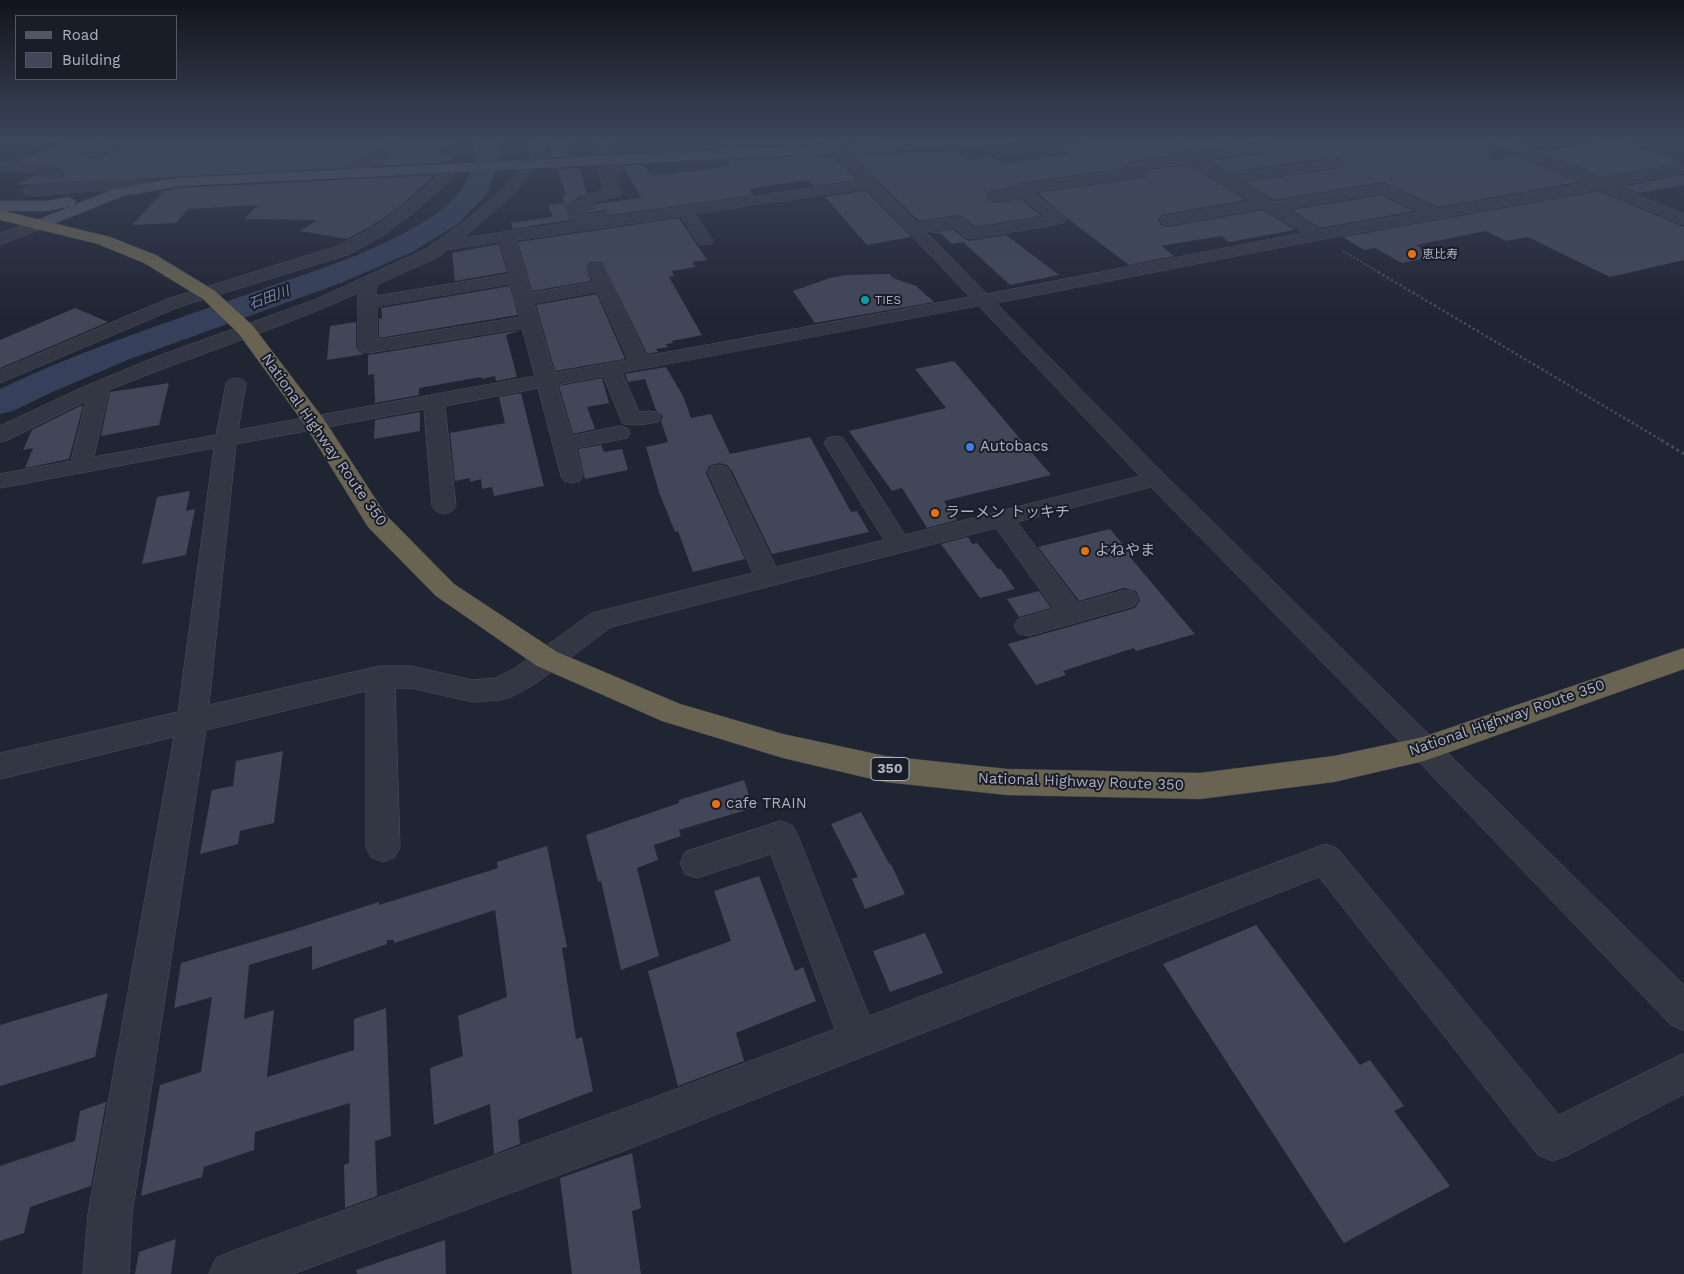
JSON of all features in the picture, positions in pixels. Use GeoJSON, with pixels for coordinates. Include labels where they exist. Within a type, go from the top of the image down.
{"type":"FeatureCollection","features":[{"type":"Feature","properties":{"kind":"highway","name":"National Highway Route 350"},"geometry":{"type":"LineString","coordinates":[[0,215],[104,240],[150,259],[207,294],[246,331],[315,423],[377,520],[445,590],[547,659],[672,713],[783,746],[885,769],[1007,782],[1200,786],[1334,769],[1424,749],[1684,658]]}},
{"type":"Feature","properties":{"kind":"main road"},"geometry":{"type":"LineString","coordinates":[[0,206],[46,206],[80,199]]}},
{"type":"Feature","properties":{"kind":"main road"},"geometry":{"type":"LineString","coordinates":[[38,225],[101,199]]}},
{"type":"Feature","properties":{"kind":"street"},"geometry":{"type":"LineString","coordinates":[[0,377],[173,303],[344,250],[368,238],[405,214],[420,199]]}},
{"type":"Feature","properties":{"kind":"street"},"geometry":{"type":"LineString","coordinates":[[0,435],[16,425],[165,360],[320,304],[367,283],[445,245],[499,199]]}},
{"type":"Feature","properties":{"kind":"street"},"geometry":{"type":"LineString","coordinates":[[589,199],[589,204],[574,206],[580,220],[640,212]]}},
{"type":"Feature","properties":{"kind":"street"},"geometry":{"type":"LineString","coordinates":[[445,245],[760,199]]}},
{"type":"Feature","properties":{"kind":"street"},"geometry":{"type":"LineString","coordinates":[[884,199],[984,300],[1156,479],[1684,1012]]}},
{"type":"Feature","properties":{"kind":"street"},"geometry":{"type":"LineString","coordinates":[[913,229],[958,222],[970,234],[1058,220],[1033,199]]}},
{"type":"Feature","properties":{"kind":"street"},"geometry":{"type":"LineString","coordinates":[[1261,199],[1318,236]]}},
{"type":"Feature","properties":{"kind":"street"},"geometry":{"type":"LineString","coordinates":[[1168,220],[1307,199]]}},
{"type":"Feature","properties":{"kind":"street"},"geometry":{"type":"LineString","coordinates":[[1406,199],[1436,214]]}},
{"type":"Feature","properties":{"kind":"street"},"geometry":{"type":"LineString","coordinates":[[0,481],[1519,199]]}},
{"type":"Feature","properties":{"kind":"street"},"geometry":{"type":"LineString","coordinates":[[1636,199],[1684,220]]}},
{"type":"Feature","properties":{"kind":"street"},"geometry":{"type":"LineString","coordinates":[[685,210],[705,241]]}},
{"type":"Feature","properties":{"kind":"street"},"geometry":{"type":"LineString","coordinates":[[0,240],[38,225]]}},
{"type":"Feature","properties":{"kind":"street"},"geometry":{"type":"LineString","coordinates":[[507,236],[572,476]]}},
{"type":"Feature","properties":{"kind":"street"},"geometry":{"type":"LineString","coordinates":[[596,268],[639,363]]}},
{"type":"Feature","properties":{"kind":"street"},"geometry":{"type":"LineString","coordinates":[[369,302],[518,278]]}},
{"type":"Feature","properties":{"kind":"street"},"geometry":{"type":"LineString","coordinates":[[367,283],[369,302],[368,347],[529,321]]}},
{"type":"Feature","properties":{"kind":"street"},"geometry":{"type":"LineString","coordinates":[[524,300],[604,286]]}},
{"type":"Feature","properties":{"kind":"street"},"geometry":{"type":"LineString","coordinates":[[610,368],[631,419],[650,417]]}},
{"type":"Feature","properties":{"kind":"street"},"geometry":{"type":"LineString","coordinates":[[106,1274],[110,1214],[192,721],[226,438],[236,384]]}},
{"type":"Feature","properties":{"kind":"street"},"geometry":{"type":"LineString","coordinates":[[81,466],[100,387]]}},
{"type":"Feature","properties":{"kind":"street"},"geometry":{"type":"LineString","coordinates":[[434,402],[444,506]]}},
{"type":"Feature","properties":{"kind":"street"},"geometry":{"type":"LineString","coordinates":[[564,444],[619,433]]}},
{"type":"Feature","properties":{"kind":"street"},"geometry":{"type":"LineString","coordinates":[[835,443],[899,544]]}},
{"type":"Feature","properties":{"kind":"street"},"geometry":{"type":"LineString","coordinates":[[719,472],[768,577]]}},
{"type":"Feature","properties":{"kind":"street"},"geometry":{"type":"LineString","coordinates":[[0,766],[380,677],[411,677],[472,691],[501,689],[524,676],[602,620],[1156,479]]}},
{"type":"Feature","properties":{"kind":"street"},"geometry":{"type":"LineString","coordinates":[[1001,518],[1072,614]]}},
{"type":"Feature","properties":{"kind":"street"},"geometry":{"type":"LineString","coordinates":[[1028,626],[1124,599]]}},
{"type":"Feature","properties":{"kind":"street"},"geometry":{"type":"LineString","coordinates":[[380,677],[383,847]]}},
{"type":"Feature","properties":{"kind":"street"},"geometry":{"type":"LineString","coordinates":[[696,863],[781,836],[858,1038]]}},
{"type":"Feature","properties":{"kind":"street"},"geometry":{"type":"LineString","coordinates":[[232,1274],[626,1130],[858,1038],[1326,859],[1553,1140],[1684,1073]]}},
{"type":"Feature","properties":{"kind":"path"},"geometry":{"type":"LineString","coordinates":[[1318,236],[1684,454]]}},
{"type":"Feature","properties":{"kind":"building"},"geometry":{"type":"Polygon","coordinates":[[[156,199],[408,199],[371,226],[347,239],[300,231],[318,220],[244,219],[258,205],[188,209],[176,223],[132,225],[156,199]]]}},
{"type":"Feature","properties":{"kind":"building"},"geometry":{"type":"Polygon","coordinates":[[[563,199],[575,199],[565,205],[570,220],[513,229],[511,223],[553,217],[548,205],[565,203],[563,199]]]}},
{"type":"Feature","properties":{"kind":"building"},"geometry":{"type":"Polygon","coordinates":[[[630,199],[722,199],[612,215],[604,210],[586,213],[585,210],[594,209],[597,204],[630,199]]]}},
{"type":"Feature","properties":{"kind":"building"},"geometry":{"type":"Polygon","coordinates":[[[827,199],[874,199],[911,237],[867,245],[827,199]]]}},
{"type":"Feature","properties":{"kind":"building"},"geometry":{"type":"Polygon","coordinates":[[[897,199],[989,199],[996,203],[1021,199],[1041,216],[975,227],[959,215],[919,221],[897,199]]]}},
{"type":"Feature","properties":{"kind":"building"},"geometry":{"type":"Polygon","coordinates":[[[1045,199],[1245,199],[1162,215],[1158,219],[1161,225],[1168,227],[1263,210],[1295,230],[1229,242],[1221,236],[1161,246],[1174,256],[1129,265],[1045,199]]]}},
{"type":"Feature","properties":{"kind":"building"},"geometry":{"type":"Polygon","coordinates":[[[1355,199],[1390,199],[1414,211],[1321,228],[1292,210],[1355,199]]]}},
{"type":"Feature","properties":{"kind":"building"},"geometry":{"type":"Polygon","coordinates":[[[1421,199],[1480,199],[1438,207],[1421,199]]]}},
{"type":"Feature","properties":{"kind":"building"},"geometry":{"type":"Polygon","coordinates":[[[1552,199],[1619,199],[1684,227],[1684,260],[1610,277],[1528,237],[1506,241],[1486,231],[1416,245],[1436,256],[1402,263],[1375,248],[1364,250],[1343,237],[1552,199]]]}},
{"type":"Feature","properties":{"kind":"building"},"geometry":{"type":"Polygon","coordinates":[[[679,218],[707,260],[692,262],[696,267],[672,271],[674,276],[669,277],[702,335],[672,341],[673,343],[666,344],[668,347],[656,349],[658,352],[647,354],[602,262],[590,262],[586,267],[591,281],[532,291],[518,242],[679,218]]]}},
{"type":"Feature","properties":{"kind":"building"},"geometry":{"type":"Polygon","coordinates":[[[953,229],[969,241],[1006,235],[1059,275],[1010,285],[963,242],[952,244],[940,233],[930,233],[953,229]]]}},
{"type":"Feature","properties":{"kind":"building"},"geometry":{"type":"Polygon","coordinates":[[[499,244],[507,272],[455,281],[452,253],[499,244]]]}},
{"type":"Feature","properties":{"kind":"building","name":"TIES"},"geometry":{"type":"Polygon","coordinates":[[[890,274],[893,278],[916,286],[934,302],[815,323],[793,291],[830,278],[846,275],[890,274]]]}},
{"type":"Feature","properties":{"kind":"building"},"geometry":{"type":"Polygon","coordinates":[[[510,286],[518,315],[379,338],[379,319],[382,318],[381,308],[510,286]]]}},
{"type":"Feature","properties":{"kind":"building"},"geometry":{"type":"Polygon","coordinates":[[[597,294],[625,359],[555,371],[536,305],[597,294]]]}},
{"type":"Feature","properties":{"kind":"building"},"geometry":{"type":"Polygon","coordinates":[[[75,308],[108,322],[0,368],[0,340],[75,308]]]}},
{"type":"Feature","properties":{"kind":"building"},"geometry":{"type":"Polygon","coordinates":[[[356,322],[356,347],[365,354],[327,360],[330,326],[356,322]]]}},
{"type":"Feature","properties":{"kind":"building"},"geometry":{"type":"Polygon","coordinates":[[[521,330],[506,335],[517,377],[496,381],[495,376],[482,379],[481,377],[419,388],[419,395],[375,403],[374,374],[368,375],[368,355],[521,330]]]}},
{"type":"Feature","properties":{"kind":"building"},"geometry":{"type":"Polygon","coordinates":[[[954,361],[1051,475],[944,501],[957,520],[927,528],[902,488],[892,491],[849,431],[946,408],[915,369],[954,361]]]}},
{"type":"Feature","properties":{"kind":"building"},"geometry":{"type":"Polygon","coordinates":[[[666,367],[683,396],[691,418],[711,414],[730,454],[810,437],[851,512],[857,511],[869,532],[772,554],[732,471],[727,465],[719,463],[709,466],[706,473],[745,559],[693,572],[678,531],[675,532],[659,492],[646,447],[668,442],[661,421],[663,416],[656,410],[645,379],[628,382],[625,374],[666,367]]]}},
{"type":"Feature","properties":{"kind":"building"},"geometry":{"type":"Polygon","coordinates":[[[602,378],[609,403],[587,407],[595,429],[573,434],[559,386],[602,378]]]}},
{"type":"Feature","properties":{"kind":"building"},"geometry":{"type":"Polygon","coordinates":[[[169,383],[159,425],[101,436],[110,392],[169,383]]]}},
{"type":"Feature","properties":{"kind":"building"},"geometry":{"type":"Polygon","coordinates":[[[521,393],[544,486],[494,496],[492,487],[482,489],[481,479],[470,482],[470,478],[455,481],[450,433],[505,423],[499,397],[521,393]]]}},
{"type":"Feature","properties":{"kind":"building"},"geometry":{"type":"Polygon","coordinates":[[[83,406],[69,459],[25,468],[33,448],[23,450],[32,430],[83,406]]]}},
{"type":"Feature","properties":{"kind":"building"},"geometry":{"type":"Polygon","coordinates":[[[420,412],[420,431],[374,439],[375,420],[420,412]]]}},
{"type":"Feature","properties":{"kind":"building"},"geometry":{"type":"Polygon","coordinates":[[[601,445],[604,452],[622,449],[628,470],[585,479],[578,449],[601,445]]]}},
{"type":"Feature","properties":{"kind":"building"},"geometry":{"type":"Polygon","coordinates":[[[190,491],[186,511],[195,509],[186,555],[142,564],[157,497],[190,491]]]}},
{"type":"Feature","properties":{"kind":"building"},"geometry":{"type":"Polygon","coordinates":[[[1110,529],[1132,555],[1129,556],[1195,634],[1136,651],[1134,648],[1063,671],[1066,675],[1036,685],[1008,644],[1135,608],[1140,600],[1136,591],[1124,588],[1079,601],[1038,547],[1110,529]]]}},
{"type":"Feature","properties":{"kind":"building"},"geometry":{"type":"Polygon","coordinates":[[[968,537],[972,544],[977,543],[998,569],[1001,569],[1015,589],[980,598],[941,544],[968,537]]]}},
{"type":"Feature","properties":{"kind":"building"},"geometry":{"type":"Polygon","coordinates":[[[1039,591],[1051,608],[1019,617],[1007,599],[1039,591]]]}},
{"type":"Feature","properties":{"kind":"building"},"geometry":{"type":"Polygon","coordinates":[[[283,751],[274,823],[240,831],[238,844],[200,854],[212,790],[233,786],[236,761],[283,751]]]}},
{"type":"Feature","properties":{"kind":"building"},"geometry":{"type":"Polygon","coordinates":[[[744,780],[753,808],[679,830],[681,836],[654,845],[658,860],[637,868],[659,956],[621,970],[601,881],[598,882],[586,835],[679,803],[679,800],[744,780]]]}},
{"type":"Feature","properties":{"kind":"building"},"geometry":{"type":"Polygon","coordinates":[[[861,812],[891,864],[905,894],[865,909],[852,879],[858,877],[831,824],[861,812]]]}},
{"type":"Feature","properties":{"kind":"building"},"geometry":{"type":"Polygon","coordinates":[[[547,846],[567,947],[562,948],[576,1039],[582,1037],[593,1091],[518,1120],[520,1144],[494,1154],[490,1104],[434,1125],[430,1068],[463,1056],[458,1016],[507,997],[495,910],[394,943],[394,940],[387,940],[387,944],[312,970],[312,946],[249,965],[244,1019],[274,1010],[267,1077],[354,1050],[354,1019],[386,1008],[391,1136],[375,1141],[377,1196],[345,1208],[344,1165],[349,1163],[350,1103],[255,1132],[254,1150],[204,1167],[202,1177],[141,1196],[160,1085],[201,1072],[212,997],[174,1008],[181,963],[379,902],[379,905],[498,868],[497,862],[547,846]]]}},
{"type":"Feature","properties":{"kind":"building"},"geometry":{"type":"Polygon","coordinates":[[[759,876],[795,971],[803,967],[816,1001],[736,1033],[744,1061],[678,1086],[648,971],[731,941],[714,891],[759,876]]]}},
{"type":"Feature","properties":{"kind":"building"},"geometry":{"type":"Polygon","coordinates":[[[1256,925],[1360,1065],[1370,1060],[1404,1106],[1394,1111],[1450,1186],[1344,1243],[1163,964],[1256,925]]]}},
{"type":"Feature","properties":{"kind":"building"},"geometry":{"type":"Polygon","coordinates":[[[925,933],[943,973],[890,992],[873,951],[925,933]]]}},
{"type":"Feature","properties":{"kind":"building"},"geometry":{"type":"Polygon","coordinates":[[[108,993],[95,1057],[0,1086],[0,1025],[108,993]]]}},
{"type":"Feature","properties":{"kind":"building"},"geometry":{"type":"Polygon","coordinates":[[[106,1102],[91,1186],[30,1207],[24,1233],[0,1241],[0,1166],[75,1141],[80,1111],[106,1102]]]}},
{"type":"Feature","properties":{"kind":"building"},"geometry":{"type":"Polygon","coordinates":[[[632,1153],[641,1208],[632,1211],[641,1274],[572,1274],[560,1178],[632,1153]]]}},
{"type":"Feature","properties":{"kind":"building"},"geometry":{"type":"Polygon","coordinates":[[[176,1239],[171,1274],[135,1274],[139,1252],[176,1239]]]}},
{"type":"Feature","properties":{"kind":"building"},"geometry":{"type":"Polygon","coordinates":[[[445,1240],[446,1274],[357,1274],[356,1270],[445,1240]]]}},
{"type":"Feature","properties":{"kind":"waterway","name":"石田川"},"geometry":{"type":"LineString","coordinates":[[0,403],[37,385],[118,352],[330,276],[402,246],[448,218],[467,199]]}},
{"type":"Feature","properties":{"kind":"place","name":"恵比寿"},"geometry":{"type":"Point","coordinates":[1412,254]}},
{"type":"Feature","properties":{"kind":"place","name":"TIES"},"geometry":{"type":"Point","coordinates":[865,300]}},
{"type":"Feature","properties":{"kind":"place","name":"Autobacs"},"geometry":{"type":"Point","coordinates":[970,447]}},
{"type":"Feature","properties":{"kind":"place","name":"ラーメン トッキチ"},"geometry":{"type":"Point","coordinates":[935,513]}},
{"type":"Feature","properties":{"kind":"place","name":"よねやま"},"geometry":{"type":"Point","coordinates":[1085,551]}},
{"type":"Feature","properties":{"kind":"place","name":"cafe TRAIN"},"geometry":{"type":"Point","coordinates":[716,804]}}]}
